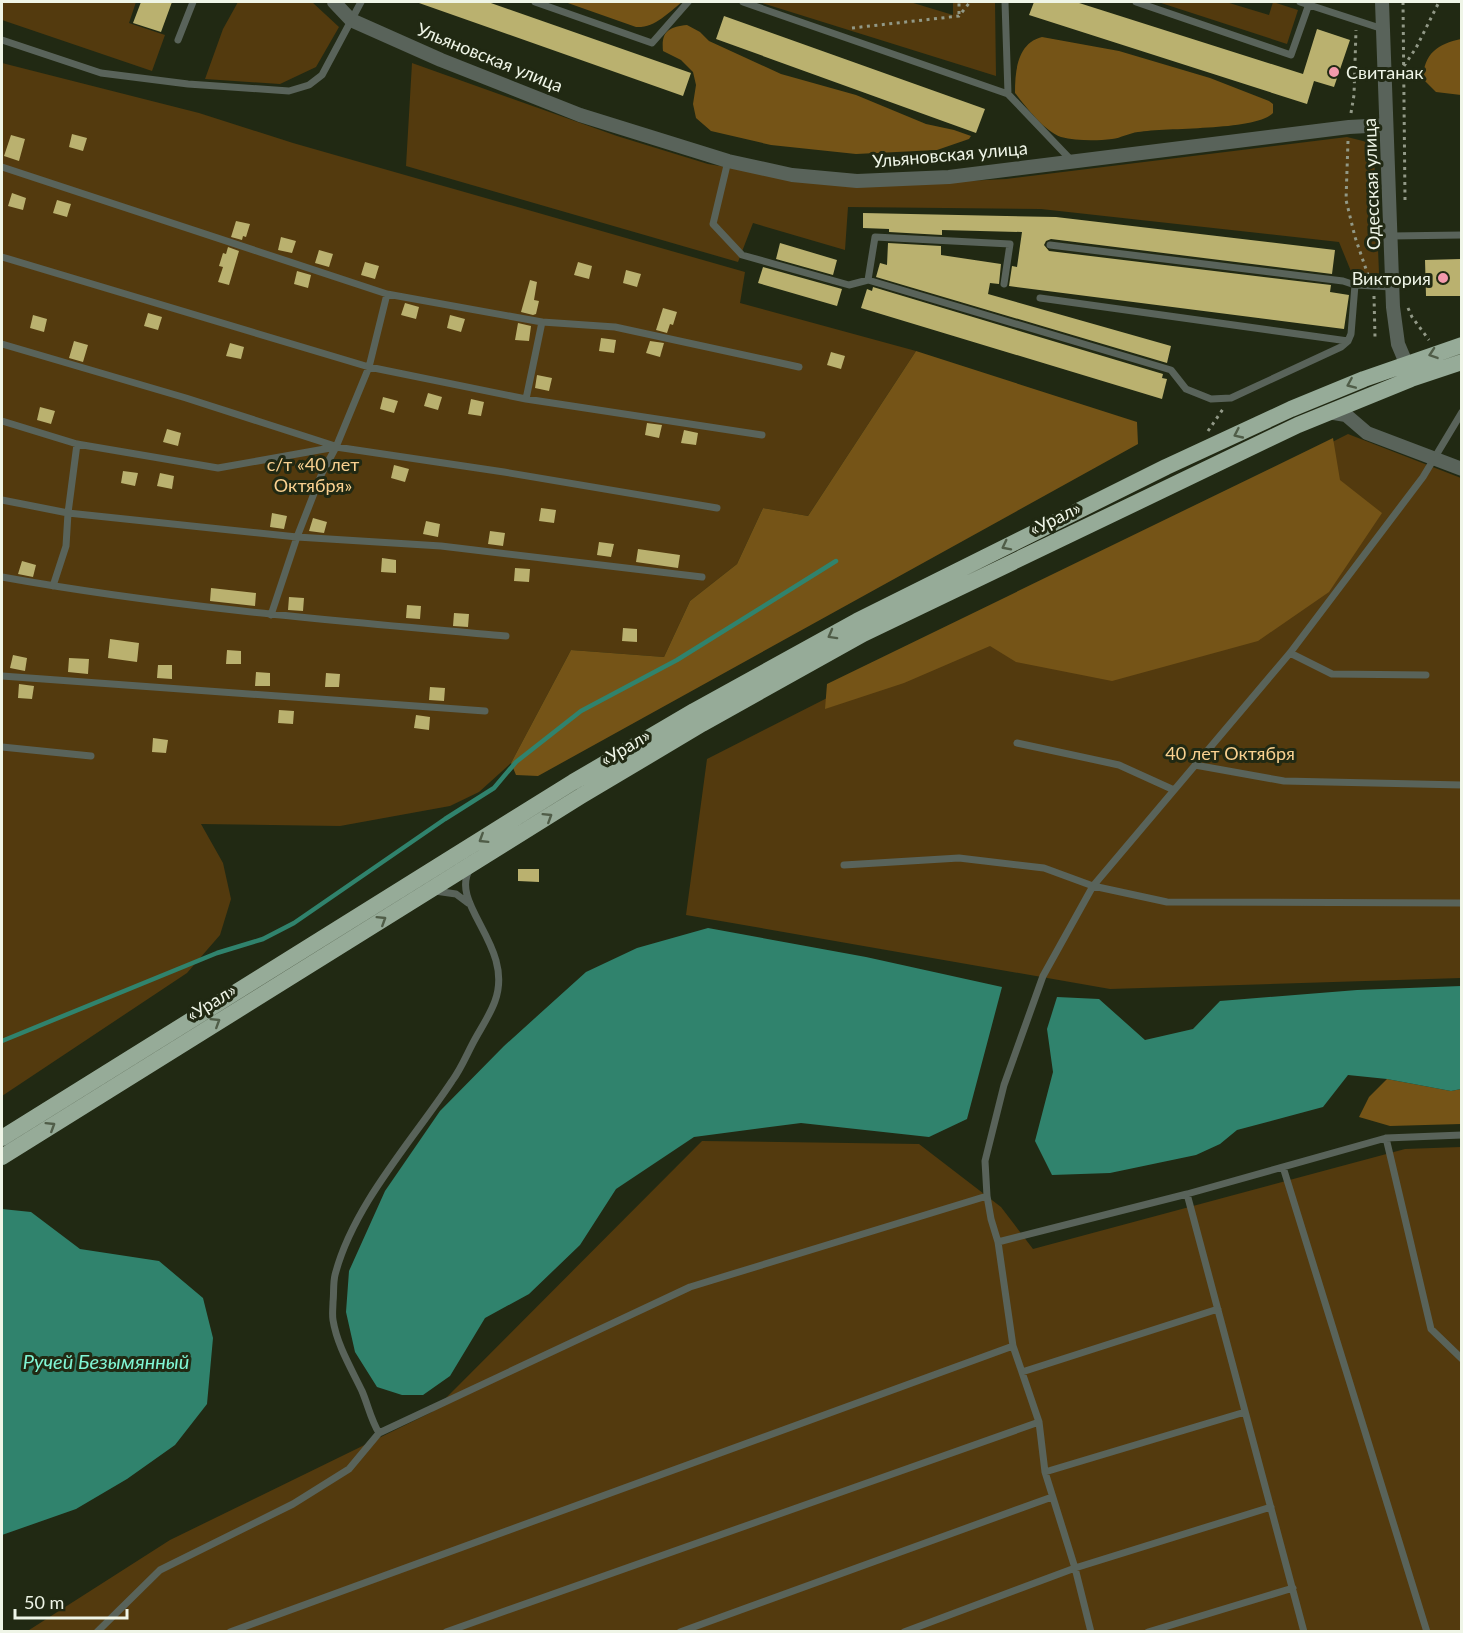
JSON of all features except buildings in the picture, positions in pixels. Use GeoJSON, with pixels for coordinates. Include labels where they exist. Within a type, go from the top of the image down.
{"type":"FeatureCollection","features":[{"type":"Feature","properties":{"kind":"highway"},"geometry":{"type":"LineString","coordinates":[[1295,417],[1327,412],[1365,397],[1443,351],[1461,345]]}},
{"type":"Feature","properties":{"kind":"highway"},"geometry":{"type":"LineString","coordinates":[[1295,417],[1408,371],[1461,362]]}},
{"type":"Feature","properties":{"kind":"highway","name":"«Урал»"},"geometry":{"type":"LineString","coordinates":[[2,1157],[581,796],[702,724],[863,634],[1069,534],[1295,417]]}},
{"type":"Feature","properties":{"kind":"highway","name":"«Урал»"},"geometry":{"type":"LineString","coordinates":[[2,1138],[573,782],[694,711],[856,621],[1155,472],[1295,417]]}},
{"type":"Feature","properties":{"kind":"street","name":"Ульяновская улица"},"geometry":{"type":"LineString","coordinates":[[334,2],[351,20],[441,60],[580,114],[728,161],[792,175],[857,181],[949,177],[1071,160],[1349,127],[1386,125]]}},
{"type":"Feature","properties":{"kind":"street","name":"Одесская улица"},"geometry":{"type":"LineString","coordinates":[[1382,2],[1392,287],[1396,333],[1408,371]]}},
{"type":"Feature","properties":{"kind":"street"},"geometry":{"type":"LineString","coordinates":[[1359,427],[1355,418],[1355,409],[1365,397]]}},
{"type":"Feature","properties":{"kind":"street"},"geometry":{"type":"LineString","coordinates":[[1327,412],[1346,415],[1367,433],[1461,469]]}},
{"type":"Feature","properties":{"kind":"lane"},"geometry":{"type":"LineString","coordinates":[[178,40],[193,2]]}},
{"type":"Feature","properties":{"kind":"lane"},"geometry":{"type":"LineString","coordinates":[[2,40],[101,73],[188,84],[289,91],[309,85],[322,75],[361,2]]}},
{"type":"Feature","properties":{"kind":"lane"},"geometry":{"type":"LineString","coordinates":[[535,2],[652,43],[688,2]]}},
{"type":"Feature","properties":{"kind":"lane"},"geometry":{"type":"LineString","coordinates":[[743,2],[830,30],[1008,94],[1071,160]]}},
{"type":"Feature","properties":{"kind":"lane"},"geometry":{"type":"LineString","coordinates":[[1005,2],[1008,94]]}},
{"type":"Feature","properties":{"kind":"lane"},"geometry":{"type":"LineString","coordinates":[[1136,2],[1291,55],[1309,4]]}},
{"type":"Feature","properties":{"kind":"lane"},"geometry":{"type":"LineString","coordinates":[[1300,2],[1383,29]]}},
{"type":"Feature","properties":{"kind":"lane"},"geometry":{"type":"LineString","coordinates":[[728,161],[713,224],[742,255],[849,285],[868,280],[1171,370],[1186,389],[1211,399],[1231,398],[1330,352],[1348,341],[1351,334],[1355,285]]}},
{"type":"Feature","properties":{"kind":"lane"},"geometry":{"type":"LineString","coordinates":[[2,166],[387,294],[542,322],[615,327],[799,367]]}},
{"type":"Feature","properties":{"kind":"lane"},"geometry":{"type":"LineString","coordinates":[[1390,236],[1461,235]]}},
{"type":"Feature","properties":{"kind":"lane"},"geometry":{"type":"LineString","coordinates":[[868,280],[875,237],[1010,244],[1004,284]]}},
{"type":"Feature","properties":{"kind":"lane"},"geometry":{"type":"LineString","coordinates":[[1050,245],[1343,281],[1355,285],[1392,287]]}},
{"type":"Feature","properties":{"kind":"lane"},"geometry":{"type":"LineString","coordinates":[[2,257],[369,367],[526,399],[762,435]]}},
{"type":"Feature","properties":{"kind":"lane"},"geometry":{"type":"LineString","coordinates":[[271,615],[297,537],[322,473],[336,447],[369,367],[387,294]]}},
{"type":"Feature","properties":{"kind":"lane"},"geometry":{"type":"LineString","coordinates":[[1040,298],[1348,341]]}},
{"type":"Feature","properties":{"kind":"lane"},"geometry":{"type":"LineString","coordinates":[[526,399],[542,322]]}},
{"type":"Feature","properties":{"kind":"lane"},"geometry":{"type":"LineString","coordinates":[[2,344],[336,447],[504,472],[717,508]]}},
{"type":"Feature","properties":{"kind":"lane"},"geometry":{"type":"LineString","coordinates":[[1091,1632],[1075,1568],[1052,1497],[1046,1472],[1040,1422],[1013,1346],[998,1242],[987,1196],[985,1161],[1004,1085],[1044,976],[1093,886],[1290,653],[1423,477],[1461,412]]}},
{"type":"Feature","properties":{"kind":"lane"},"geometry":{"type":"LineString","coordinates":[[2,421],[77,444],[218,468],[336,447]]}},
{"type":"Feature","properties":{"kind":"lane"},"geometry":{"type":"LineString","coordinates":[[53,586],[66,546],[77,444]]}},
{"type":"Feature","properties":{"kind":"lane"},"geometry":{"type":"LineString","coordinates":[[2,500],[68,513],[297,537],[441,546],[702,577]]}},
{"type":"Feature","properties":{"kind":"lane"},"geometry":{"type":"LineString","coordinates":[[2,577],[271,615],[506,636]]}},
{"type":"Feature","properties":{"kind":"lane"},"geometry":{"type":"LineString","coordinates":[[1290,653],[1332,674],[1426,675]]}},
{"type":"Feature","properties":{"kind":"lane"},"geometry":{"type":"LineString","coordinates":[[2,676],[485,711]]}},
{"type":"Feature","properties":{"kind":"lane"},"geometry":{"type":"LineString","coordinates":[[1017,742],[1119,765],[1174,790]]}},
{"type":"Feature","properties":{"kind":"lane"},"geometry":{"type":"LineString","coordinates":[[2,747],[91,756]]}},
{"type":"Feature","properties":{"kind":"lane"},"geometry":{"type":"LineString","coordinates":[[1195,765],[1284,781],[1461,785]]}},
{"type":"Feature","properties":{"kind":"lane"},"geometry":{"type":"LineString","coordinates":[[844,865],[959,858],[1044,868],[1093,886],[1167,902],[1461,903]]}},
{"type":"Feature","properties":{"kind":"lane"},"geometry":{"type":"LineString","coordinates":[[379,1433],[372,1422],[363,1393],[345,1358],[333,1319],[334,1276],[346,1244],[368,1204],[453,1080],[496,999],[500,980],[498,962],[465,893],[464,883],[468,872],[477,861]]}},
{"type":"Feature","properties":{"kind":"lane"},"geometry":{"type":"LineString","coordinates":[[421,895],[434,891],[450,892],[460,896],[470,905]]}},
{"type":"Feature","properties":{"kind":"lane"},"geometry":{"type":"LineString","coordinates":[[998,1242],[1187,1194],[1386,1138],[1461,1135]]}},
{"type":"Feature","properties":{"kind":"lane"},"geometry":{"type":"LineString","coordinates":[[1386,1138],[1431,1329],[1461,1359]]}},
{"type":"Feature","properties":{"kind":"lane"},"geometry":{"type":"LineString","coordinates":[[1283,1167],[1427,1632]]}},
{"type":"Feature","properties":{"kind":"lane"},"geometry":{"type":"LineString","coordinates":[[1187,1194],[1304,1632]]}},
{"type":"Feature","properties":{"kind":"lane"},"geometry":{"type":"LineString","coordinates":[[97,1632],[160,1570],[293,1504],[349,1469],[379,1433],[690,1287],[987,1196]]}},
{"type":"Feature","properties":{"kind":"lane"},"geometry":{"type":"LineString","coordinates":[[1022,1372],[1218,1309]]}},
{"type":"Feature","properties":{"kind":"lane"},"geometry":{"type":"LineString","coordinates":[[230,1632],[1013,1346]]}},
{"type":"Feature","properties":{"kind":"lane"},"geometry":{"type":"LineString","coordinates":[[1046,1472],[1245,1412]]}},
{"type":"Feature","properties":{"kind":"lane"},"geometry":{"type":"LineString","coordinates":[[446,1632],[1040,1422]]}},
{"type":"Feature","properties":{"kind":"lane"},"geometry":{"type":"LineString","coordinates":[[680,1632],[1052,1497]]}},
{"type":"Feature","properties":{"kind":"lane"},"geometry":{"type":"LineString","coordinates":[[904,1632],[1075,1568],[1271,1507]]}},
{"type":"Feature","properties":{"kind":"lane"},"geometry":{"type":"LineString","coordinates":[[1149,1632],[1293,1588]]}},
{"type":"Feature","properties":{"kind":"path"},"geometry":{"type":"LineString","coordinates":[[959,2],[959,16]]}},
{"type":"Feature","properties":{"kind":"path"},"geometry":{"type":"LineString","coordinates":[[830,30],[959,16],[970,2]]}},
{"type":"Feature","properties":{"kind":"path"},"geometry":{"type":"LineString","coordinates":[[1403,66],[1416,48],[1439,2]]}},
{"type":"Feature","properties":{"kind":"path"},"geometry":{"type":"LineString","coordinates":[[1356,20],[1354,96],[1349,127],[1346,200],[1355,237],[1372,287],[1375,338]]}},
{"type":"Feature","properties":{"kind":"path"},"geometry":{"type":"LineString","coordinates":[[1408,307],[1428,340],[1438,339],[1443,351]]}},
{"type":"Feature","properties":{"kind":"green space"},"geometry":{"type":"Polygon","coordinates":[[[2,2],[136,2],[129,23],[165,35],[152,71],[2,20],[2,2]]]}},
{"type":"Feature","properties":{"kind":"green space"},"geometry":{"type":"Polygon","coordinates":[[[238,2],[312,2],[339,27],[316,67],[280,84],[205,79],[223,29],[238,2]]]}},
{"type":"Feature","properties":{"kind":"green space"},"geometry":{"type":"Polygon","coordinates":[[[759,2],[910,2],[953,15],[953,2],[995,2],[996,76],[759,2]]]}},
{"type":"Feature","properties":{"kind":"green space"},"geometry":{"type":"Polygon","coordinates":[[[1158,2],[1226,2],[1269,15],[1273,2],[1298,10],[1287,44],[1158,2]]]}},
{"type":"Feature","properties":{"kind":"green space","name":"с/т «40 лет Октября»"},"geometry":{"type":"Polygon","coordinates":[[[2,63],[199,113],[293,143],[745,272],[740,303],[916,351],[808,516],[763,508],[737,564],[690,601],[664,657],[571,650],[511,763],[479,792],[450,806],[340,826],[201,824],[223,863],[231,899],[220,935],[187,973],[2,1096],[2,63]]]}},
{"type":"Feature","properties":{"kind":"green space"},"geometry":{"type":"Polygon","coordinates":[[[412,63],[617,136],[708,164],[849,187],[1006,179],[1347,137],[1367,142],[1374,152],[1379,273],[1374,280],[1355,281],[1339,242],[1041,209],[848,207],[845,250],[753,223],[738,262],[406,166],[412,63]]]}},
{"type":"Feature","properties":{"kind":"green space","name":"40 лет Октября"},"geometry":{"type":"Polygon","coordinates":[[[1348,434],[1461,478],[1461,978],[1110,989],[686,915],[707,759],[1348,434]]]}},
{"type":"Feature","properties":{"kind":"green space"},"geometry":{"type":"Polygon","coordinates":[[[702,1141],[919,1144],[1001,1207],[1033,1249],[1405,1149],[1461,1147],[1461,1631],[26,1632],[170,1540],[432,1412],[702,1141]]]}},
{"type":"Feature","properties":{"kind":"shaded area"},"geometry":{"type":"Polygon","coordinates":[[[565,2],[682,2],[655,22],[636,27],[565,2]]]}},
{"type":"Feature","properties":{"kind":"shaded area"},"geometry":{"type":"Polygon","coordinates":[[[687,25],[700,32],[709,41],[781,74],[856,95],[926,124],[971,136],[969,139],[937,150],[856,154],[771,145],[711,131],[696,118],[693,104],[696,85],[693,72],[681,60],[663,51],[663,39],[668,31],[687,25]]]}},
{"type":"Feature","properties":{"kind":"shaded area"},"geometry":{"type":"Polygon","coordinates":[[[1042,37],[1119,51],[1210,78],[1269,101],[1273,104],[1273,113],[1263,119],[1230,126],[1151,130],[1100,140],[1061,137],[1042,124],[1015,93],[1017,68],[1022,52],[1027,45],[1042,37]]]}},
{"type":"Feature","properties":{"kind":"shaded area"},"geometry":{"type":"Polygon","coordinates":[[[1461,39],[1461,95],[1436,92],[1423,79],[1426,62],[1439,47],[1461,39]]]}},
{"type":"Feature","properties":{"kind":"shaded area"},"geometry":{"type":"Polygon","coordinates":[[[916,351],[1137,422],[1138,444],[538,776],[516,775],[511,763],[571,650],[664,657],[690,601],[737,564],[763,508],[808,516],[916,351]]]}},
{"type":"Feature","properties":{"kind":"shaded area"},"geometry":{"type":"Polygon","coordinates":[[[1333,438],[1340,480],[1382,513],[1329,592],[1258,641],[1112,681],[1016,662],[990,646],[904,683],[825,709],[827,684],[1333,438]]]}},
{"type":"Feature","properties":{"kind":"shaded area"},"geometry":{"type":"Polygon","coordinates":[[[1387,1079],[1451,1091],[1461,1089],[1461,1124],[1390,1126],[1359,1117],[1369,1097],[1387,1079]]]}},
{"type":"Feature","properties":{"kind":"water"},"geometry":{"type":"Polygon","coordinates":[[[708,928],[866,957],[1002,987],[967,1119],[929,1137],[801,1123],[694,1137],[616,1189],[580,1245],[529,1294],[485,1318],[450,1376],[423,1395],[402,1395],[377,1387],[355,1352],[346,1312],[349,1271],[385,1191],[440,1111],[504,1046],[586,972],[637,948],[708,928]]]}},
{"type":"Feature","properties":{"kind":"water"},"geometry":{"type":"Polygon","coordinates":[[[1461,986],[1461,1089],[1451,1091],[1387,1079],[1348,1075],[1323,1107],[1237,1130],[1220,1144],[1196,1155],[1110,1173],[1052,1175],[1035,1141],[1053,1072],[1047,1029],[1057,997],[1099,999],[1145,1040],[1193,1029],[1220,1001],[1357,990],[1461,986]]]}},
{"type":"Feature","properties":{"kind":"water","name":"Ручей Безымянный"},"geometry":{"type":"Polygon","coordinates":[[[2,1209],[31,1212],[80,1249],[159,1261],[203,1298],[213,1338],[207,1404],[175,1445],[127,1479],[76,1509],[2,1535],[2,1209]]]}},
{"type":"Feature","properties":{"kind":"waterway"},"geometry":{"type":"LineString","coordinates":[[2,1041],[217,953],[263,939],[294,923],[494,788],[516,762],[581,711],[677,660],[836,561]]}},
{"type":"Feature","properties":{"kind":"place","name":"Свитанак"},"geometry":{"type":"Point","coordinates":[1334,72]}},
{"type":"Feature","properties":{"kind":"place","name":"Виктория"},"geometry":{"type":"Point","coordinates":[1443,278]}}]}
